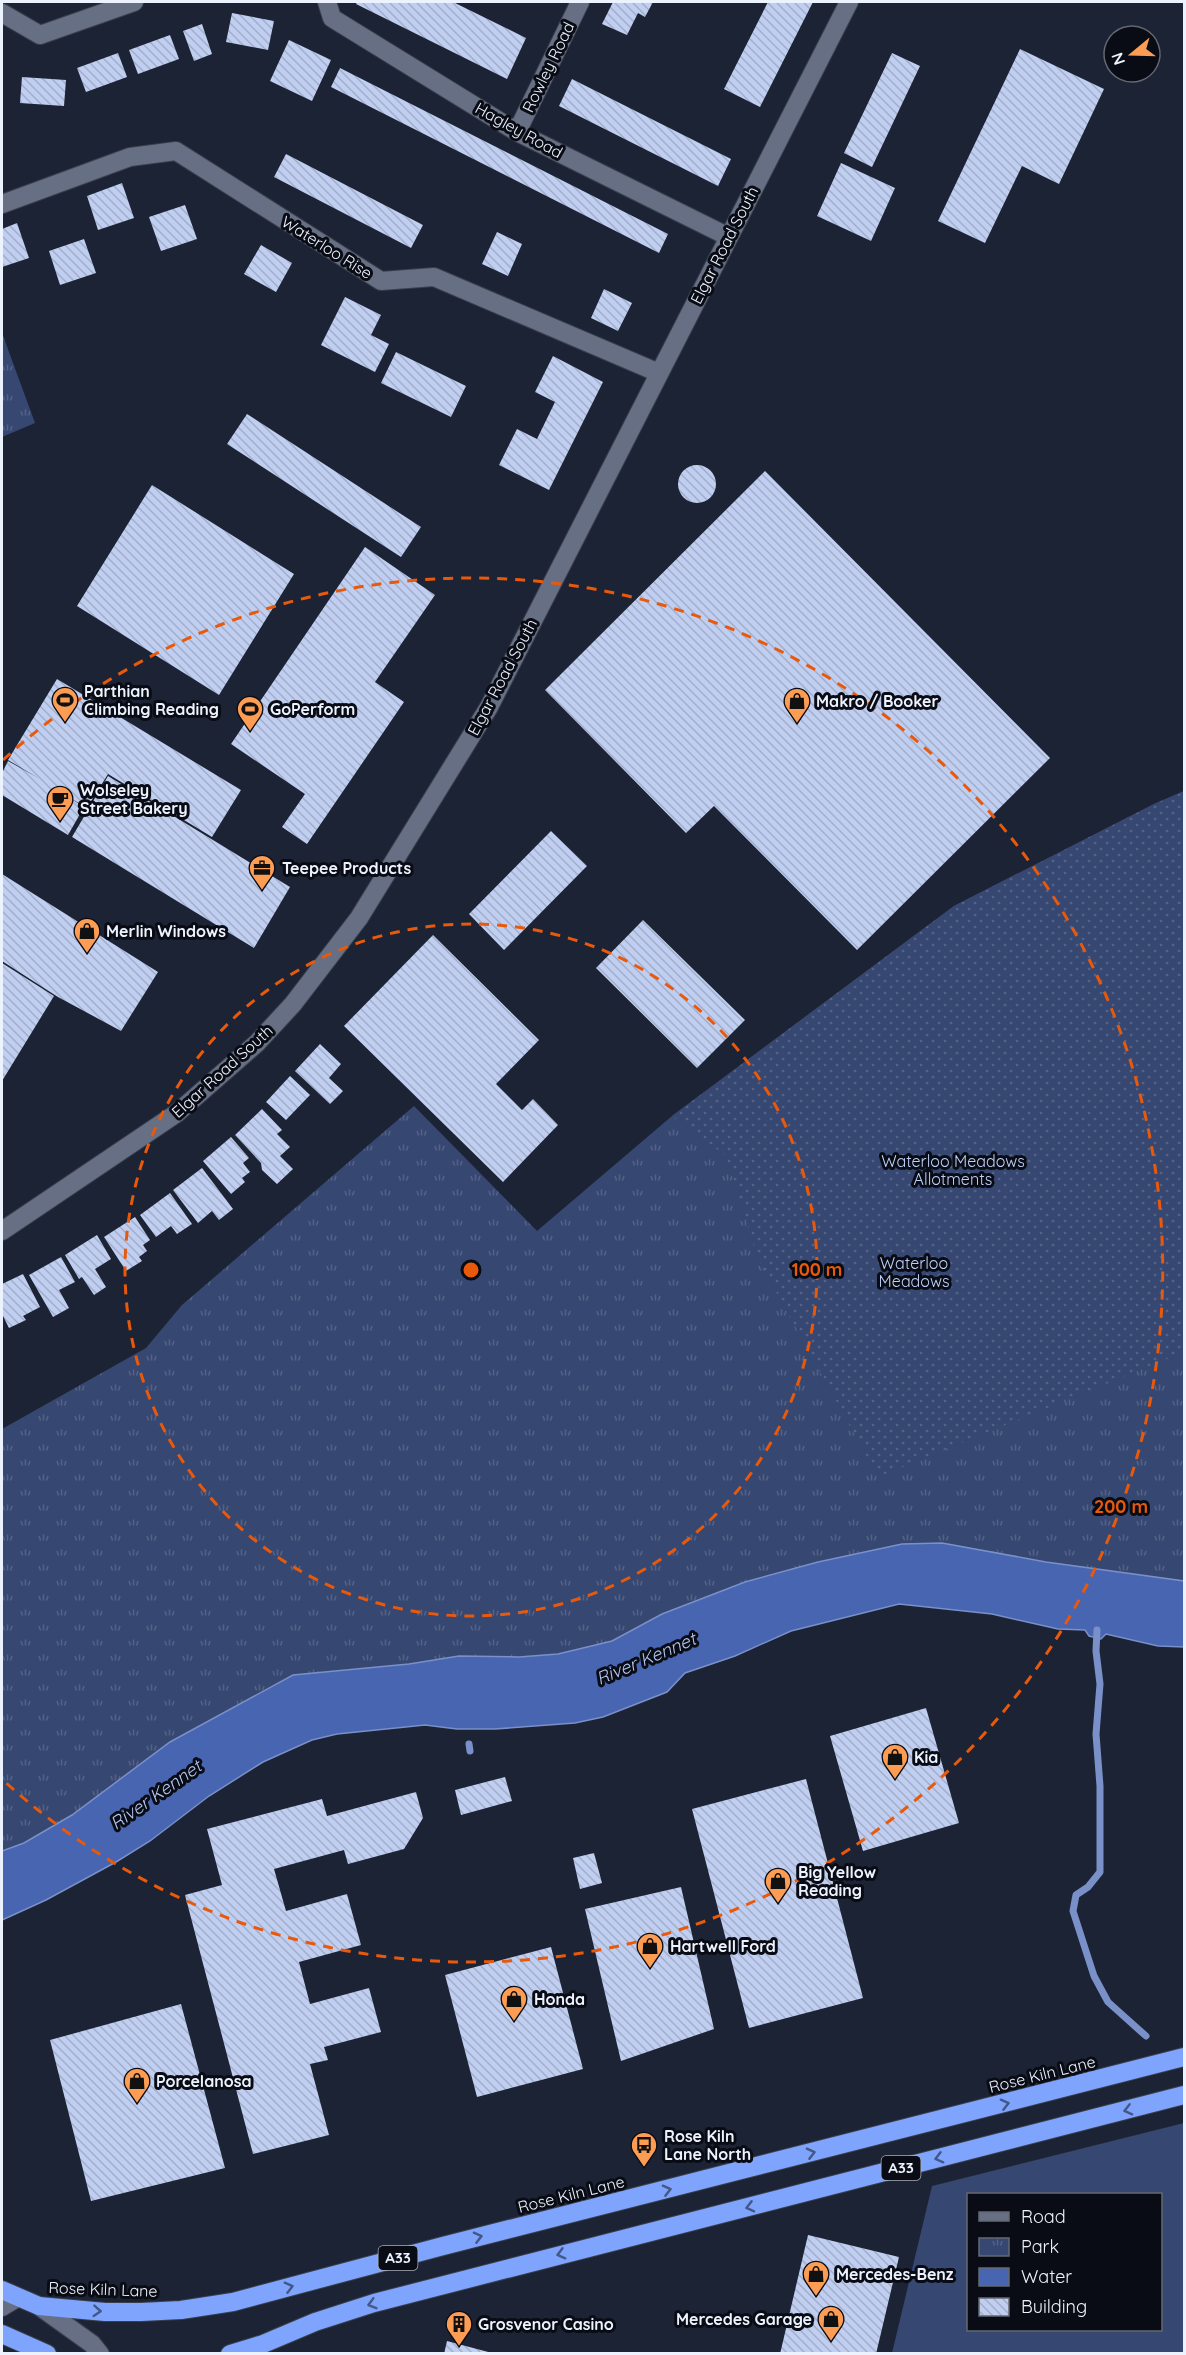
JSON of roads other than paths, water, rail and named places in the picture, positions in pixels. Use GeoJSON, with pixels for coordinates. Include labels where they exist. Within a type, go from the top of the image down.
{"type":"FeatureCollection","features":[{"type":"Feature","properties":{"kind":"highway","name":"Rose Kiln Lane"},"geometry":{"type":"LineString","coordinates":[[39,2306],[141,2312],[181,2310],[232,2302],[1185,2057]]}},
{"type":"Feature","properties":{"kind":"highway","name":"A33"},"geometry":{"type":"LineString","coordinates":[[230,2354],[256,2349],[315,2322],[374,2303],[1185,2095]]}},
{"type":"Feature","properties":{"kind":"highway","name":"A33"},"geometry":{"type":"LineString","coordinates":[[7,2298],[39,2306]]}},
{"type":"Feature","properties":{"kind":"highway"},"geometry":{"type":"LineString","coordinates":[[2,2334],[47,2354]]}},
{"type":"Feature","properties":{"kind":"street"},"geometry":{"type":"LineString","coordinates":[[2,13],[40,35],[134,2]]}},
{"type":"Feature","properties":{"kind":"street","name":"Hagley Road"},"geometry":{"type":"LineString","coordinates":[[327,2],[332,18],[517,132],[729,237]]}},
{"type":"Feature","properties":{"kind":"street","name":"Rowley Road"},"geometry":{"type":"LineString","coordinates":[[517,132],[580,2]]}},
{"type":"Feature","properties":{"kind":"street","name":"Elgar Road South"},"geometry":{"type":"LineString","coordinates":[[2,1231],[177,1113],[257,1042],[299,995],[359,918],[489,707],[849,2]]}},
{"type":"Feature","properties":{"kind":"street","name":"Waterloo Rise"},"geometry":{"type":"LineString","coordinates":[[2,204],[130,157],[176,151],[381,281],[434,276],[659,373]]}},
{"type":"Feature","properties":{"kind":"street","name":"Rose Kiln Lane"},"geometry":{"type":"LineString","coordinates":[[39,2306],[92,2344],[100,2354]]}},
{"type":"Feature","properties":{"kind":"water","name":"River Kennet"},"geometry":{"type":"Polygon","coordinates":[[[942,1543],[1046,1562],[1184,1581],[1184,1647],[1158,1646],[1106,1634],[1101,1639],[1089,1636],[1085,1630],[1058,1629],[992,1614],[899,1604],[791,1631],[735,1656],[685,1673],[667,1692],[603,1717],[575,1723],[495,1729],[457,1729],[425,1725],[337,1734],[312,1740],[263,1762],[209,1796],[150,1841],[116,1862],[46,1900],[2,1920],[2,1851],[24,1843],[72,1815],[170,1742],[293,1675],[409,1664],[459,1656],[519,1657],[558,1654],[612,1641],[662,1614],[745,1582],[818,1562],[902,1544],[942,1543]]]}},
{"type":"Feature","properties":{"kind":"waterway"},"geometry":{"type":"LineString","coordinates":[[1097,1630],[1096,1651],[1100,1684],[1096,1734],[1100,1786],[1100,1872],[1088,1887],[1076,1895],[1073,1911],[1094,1976],[1108,2002],[1146,2036]]}},
{"type":"Feature","properties":{"kind":"waterway"},"geometry":{"type":"LineString","coordinates":[[469,1744],[470,1751]]}},
{"type":"Feature","properties":{"kind":"place","name":"Parthian Climbing Reading"},"geometry":{"type":"Point","coordinates":[65,723]}},
{"type":"Feature","properties":{"kind":"place","name":"Makro / Booker"},"geometry":{"type":"Point","coordinates":[797,724]}},
{"type":"Feature","properties":{"kind":"place","name":"GoPerform"},"geometry":{"type":"Point","coordinates":[250,732]}},
{"type":"Feature","properties":{"kind":"place","name":"Wolseley Street Bakery"},"geometry":{"type":"Point","coordinates":[60,822]}},
{"type":"Feature","properties":{"kind":"place","name":"Teepee Products"},"geometry":{"type":"Point","coordinates":[262,891]}},
{"type":"Feature","properties":{"kind":"place","name":"Merlin Windows"},"geometry":{"type":"Point","coordinates":[87,954]}},
{"type":"Feature","properties":{"kind":"place","name":"Kia"},"geometry":{"type":"Point","coordinates":[895,1780]}},
{"type":"Feature","properties":{"kind":"place","name":"Big Yellow Reading"},"geometry":{"type":"Point","coordinates":[778,1904]}},
{"type":"Feature","properties":{"kind":"place","name":"Hartwell Ford"},"geometry":{"type":"Point","coordinates":[650,1969]}},
{"type":"Feature","properties":{"kind":"place","name":"Honda"},"geometry":{"type":"Point","coordinates":[514,2022]}},
{"type":"Feature","properties":{"kind":"place","name":"Porcelanosa"},"geometry":{"type":"Point","coordinates":[137,2104]}},
{"type":"Feature","properties":{"kind":"place","name":"Rose Kiln Lane North"},"geometry":{"type":"Point","coordinates":[644,2168]}},
{"type":"Feature","properties":{"kind":"place","name":"Mercedes-Benz"},"geometry":{"type":"Point","coordinates":[816,2297]}},
{"type":"Feature","properties":{"kind":"place","name":"Mercedes Garage"},"geometry":{"type":"Point","coordinates":[831,2342]}},
{"type":"Feature","properties":{"kind":"place","name":"Grosvenor Casino"},"geometry":{"type":"Point","coordinates":[459,2347]}},
{"type":"Feature","properties":{"kind":"park label","name":"Waterloo Meadows Allotments"},"geometry":{"type":"Point","coordinates":[953,1170]}},
{"type":"Feature","properties":{"kind":"park label","name":"Waterloo Meadows"},"geometry":{"type":"Point","coordinates":[914,1272]}}]}
